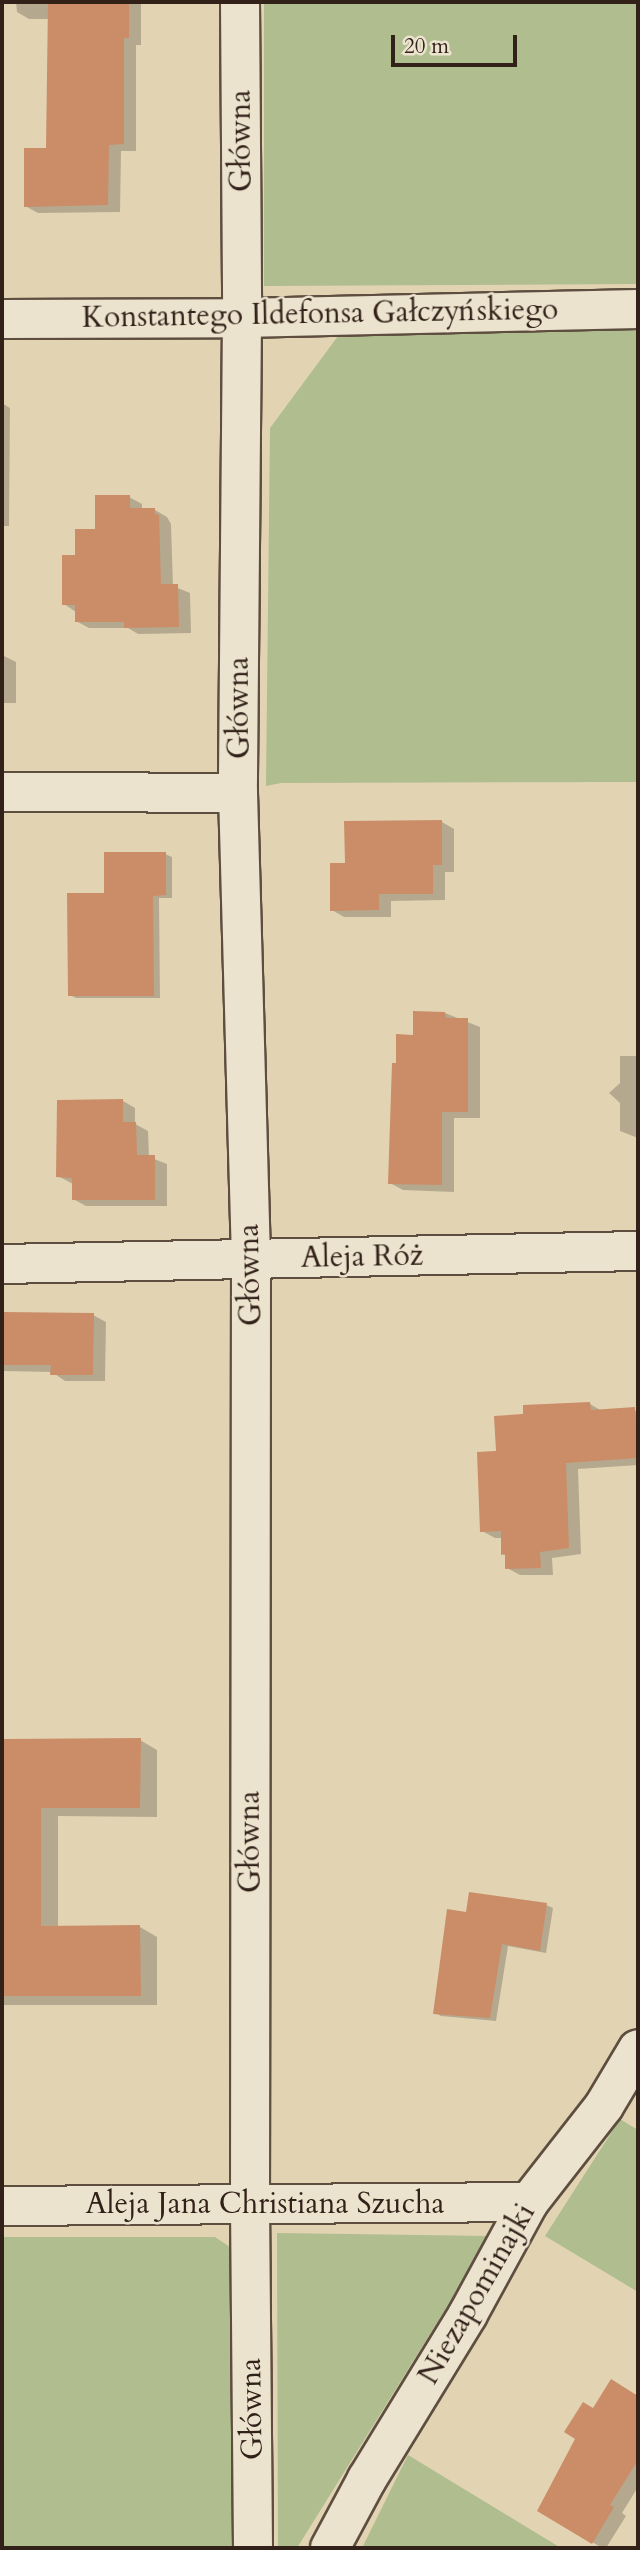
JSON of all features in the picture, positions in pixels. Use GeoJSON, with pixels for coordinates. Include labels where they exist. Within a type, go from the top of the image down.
{"type":"FeatureCollection","features":[{"type":"Feature","properties":{"kind":"street","name":"Główna"},"geometry":{"type":"LineString","coordinates":[[240,2],[242,318],[239,793],[251,1260],[250,2204],[253,2548]]}},
{"type":"Feature","properties":{"kind":"street","name":"Konstantego Ildefonsa Gałczyńskiego"},"geometry":{"type":"LineString","coordinates":[[2,319],[242,318],[638,309]]}},
{"type":"Feature","properties":{"kind":"street"},"geometry":{"type":"LineString","coordinates":[[2,792],[239,793]]}},
{"type":"Feature","properties":{"kind":"street","name":"Aleja Róż"},"geometry":{"type":"LineString","coordinates":[[2,1264],[638,1251]]}},
{"type":"Feature","properties":{"kind":"street","name":"Niezapominajki"},"geometry":{"type":"LineString","coordinates":[[330,2548],[367,2479],[468,2314],[529,2202],[604,2106],[638,2049]]}},
{"type":"Feature","properties":{"kind":"street","name":"Aleja Jana Christiana Szucha"},"geometry":{"type":"LineString","coordinates":[[2,2206],[529,2202]]}},
{"type":"Feature","properties":{"kind":"green space"},"geometry":{"type":"Polygon","coordinates":[[[264,2],[638,2],[638,284],[264,286],[264,2]]]}},
{"type":"Feature","properties":{"kind":"green space"},"geometry":{"type":"Polygon","coordinates":[[[638,330],[638,782],[281,783],[266,786],[270,428],[341,332],[638,330]]]}},
{"type":"Feature","properties":{"kind":"green space"},"geometry":{"type":"Polygon","coordinates":[[[620,2119],[638,2130],[638,2292],[545,2236],[620,2119]]]}},
{"type":"Feature","properties":{"kind":"green space"},"geometry":{"type":"Polygon","coordinates":[[[277,2233],[491,2236],[297,2548],[278,2548],[277,2233]]]}},
{"type":"Feature","properties":{"kind":"green space"},"geometry":{"type":"Polygon","coordinates":[[[2,2237],[215,2237],[236,2251],[239,2548],[2,2548],[2,2237]]]}},
{"type":"Feature","properties":{"kind":"green space"},"geometry":{"type":"Polygon","coordinates":[[[408,2455],[561,2548],[362,2548],[408,2455]]]}},
{"type":"Feature","properties":{"kind":"building"},"geometry":{"type":"Polygon","coordinates":[[[48,2],[129,2],[129,38],[124,38],[124,144],[109,145],[108,205],[24,207],[24,148],[46,148],[48,2]]]}},
{"type":"Feature","properties":{"kind":"building"},"geometry":{"type":"Polygon","coordinates":[[[95,495],[130,495],[130,508],[155,508],[155,514],[159,515],[161,584],[178,584],[179,627],[124,628],[124,622],[75,622],[75,605],[62,605],[62,555],[75,555],[75,529],[95,529],[95,495]]]}},
{"type":"Feature","properties":{"kind":"building"},"geometry":{"type":"Polygon","coordinates":[[[442,820],[442,865],[433,865],[433,894],[379,894],[379,910],[330,911],[330,863],[345,863],[344,821],[442,820]]]}},
{"type":"Feature","properties":{"kind":"building"},"geometry":{"type":"Polygon","coordinates":[[[104,852],[166,852],[166,895],[153,896],[154,996],[68,996],[67,893],[104,893],[104,852]]]}},
{"type":"Feature","properties":{"kind":"building"},"geometry":{"type":"Polygon","coordinates":[[[413,1011],[445,1012],[446,1018],[468,1018],[468,1112],[442,1112],[442,1185],[388,1184],[392,1063],[396,1063],[396,1034],[413,1035],[413,1011]]]}},
{"type":"Feature","properties":{"kind":"building"},"geometry":{"type":"Polygon","coordinates":[[[123,1099],[123,1122],[136,1122],[137,1155],[155,1155],[155,1200],[72,1200],[72,1178],[56,1177],[57,1100],[123,1099]]]}},
{"type":"Feature","properties":{"kind":"building"},"geometry":{"type":"Polygon","coordinates":[[[2,1312],[94,1313],[93,1375],[50,1375],[51,1365],[2,1365],[2,1312]]]}},
{"type":"Feature","properties":{"kind":"building"},"geometry":{"type":"Polygon","coordinates":[[[590,1402],[591,1410],[635,1407],[638,1458],[566,1463],[569,1548],[540,1552],[541,1568],[505,1569],[505,1554],[501,1555],[501,1531],[480,1532],[477,1452],[496,1451],[494,1416],[523,1414],[523,1405],[590,1402]]]}},
{"type":"Feature","properties":{"kind":"building"},"geometry":{"type":"Polygon","coordinates":[[[141,1738],[140,1808],[41,1808],[41,1926],[140,1925],[141,1996],[2,1996],[2,1739],[141,1738]]]}},
{"type":"Feature","properties":{"kind":"building"},"geometry":{"type":"Polygon","coordinates":[[[469,1892],[547,1903],[540,1951],[502,1944],[490,2018],[433,2014],[447,1909],[466,1912],[469,1892]]]}},
{"type":"Feature","properties":{"kind":"building"},"geometry":{"type":"Polygon","coordinates":[[[611,2379],[638,2396],[638,2460],[610,2505],[614,2507],[592,2544],[537,2511],[575,2439],[564,2432],[583,2402],[593,2408],[611,2379]]]}}]}
